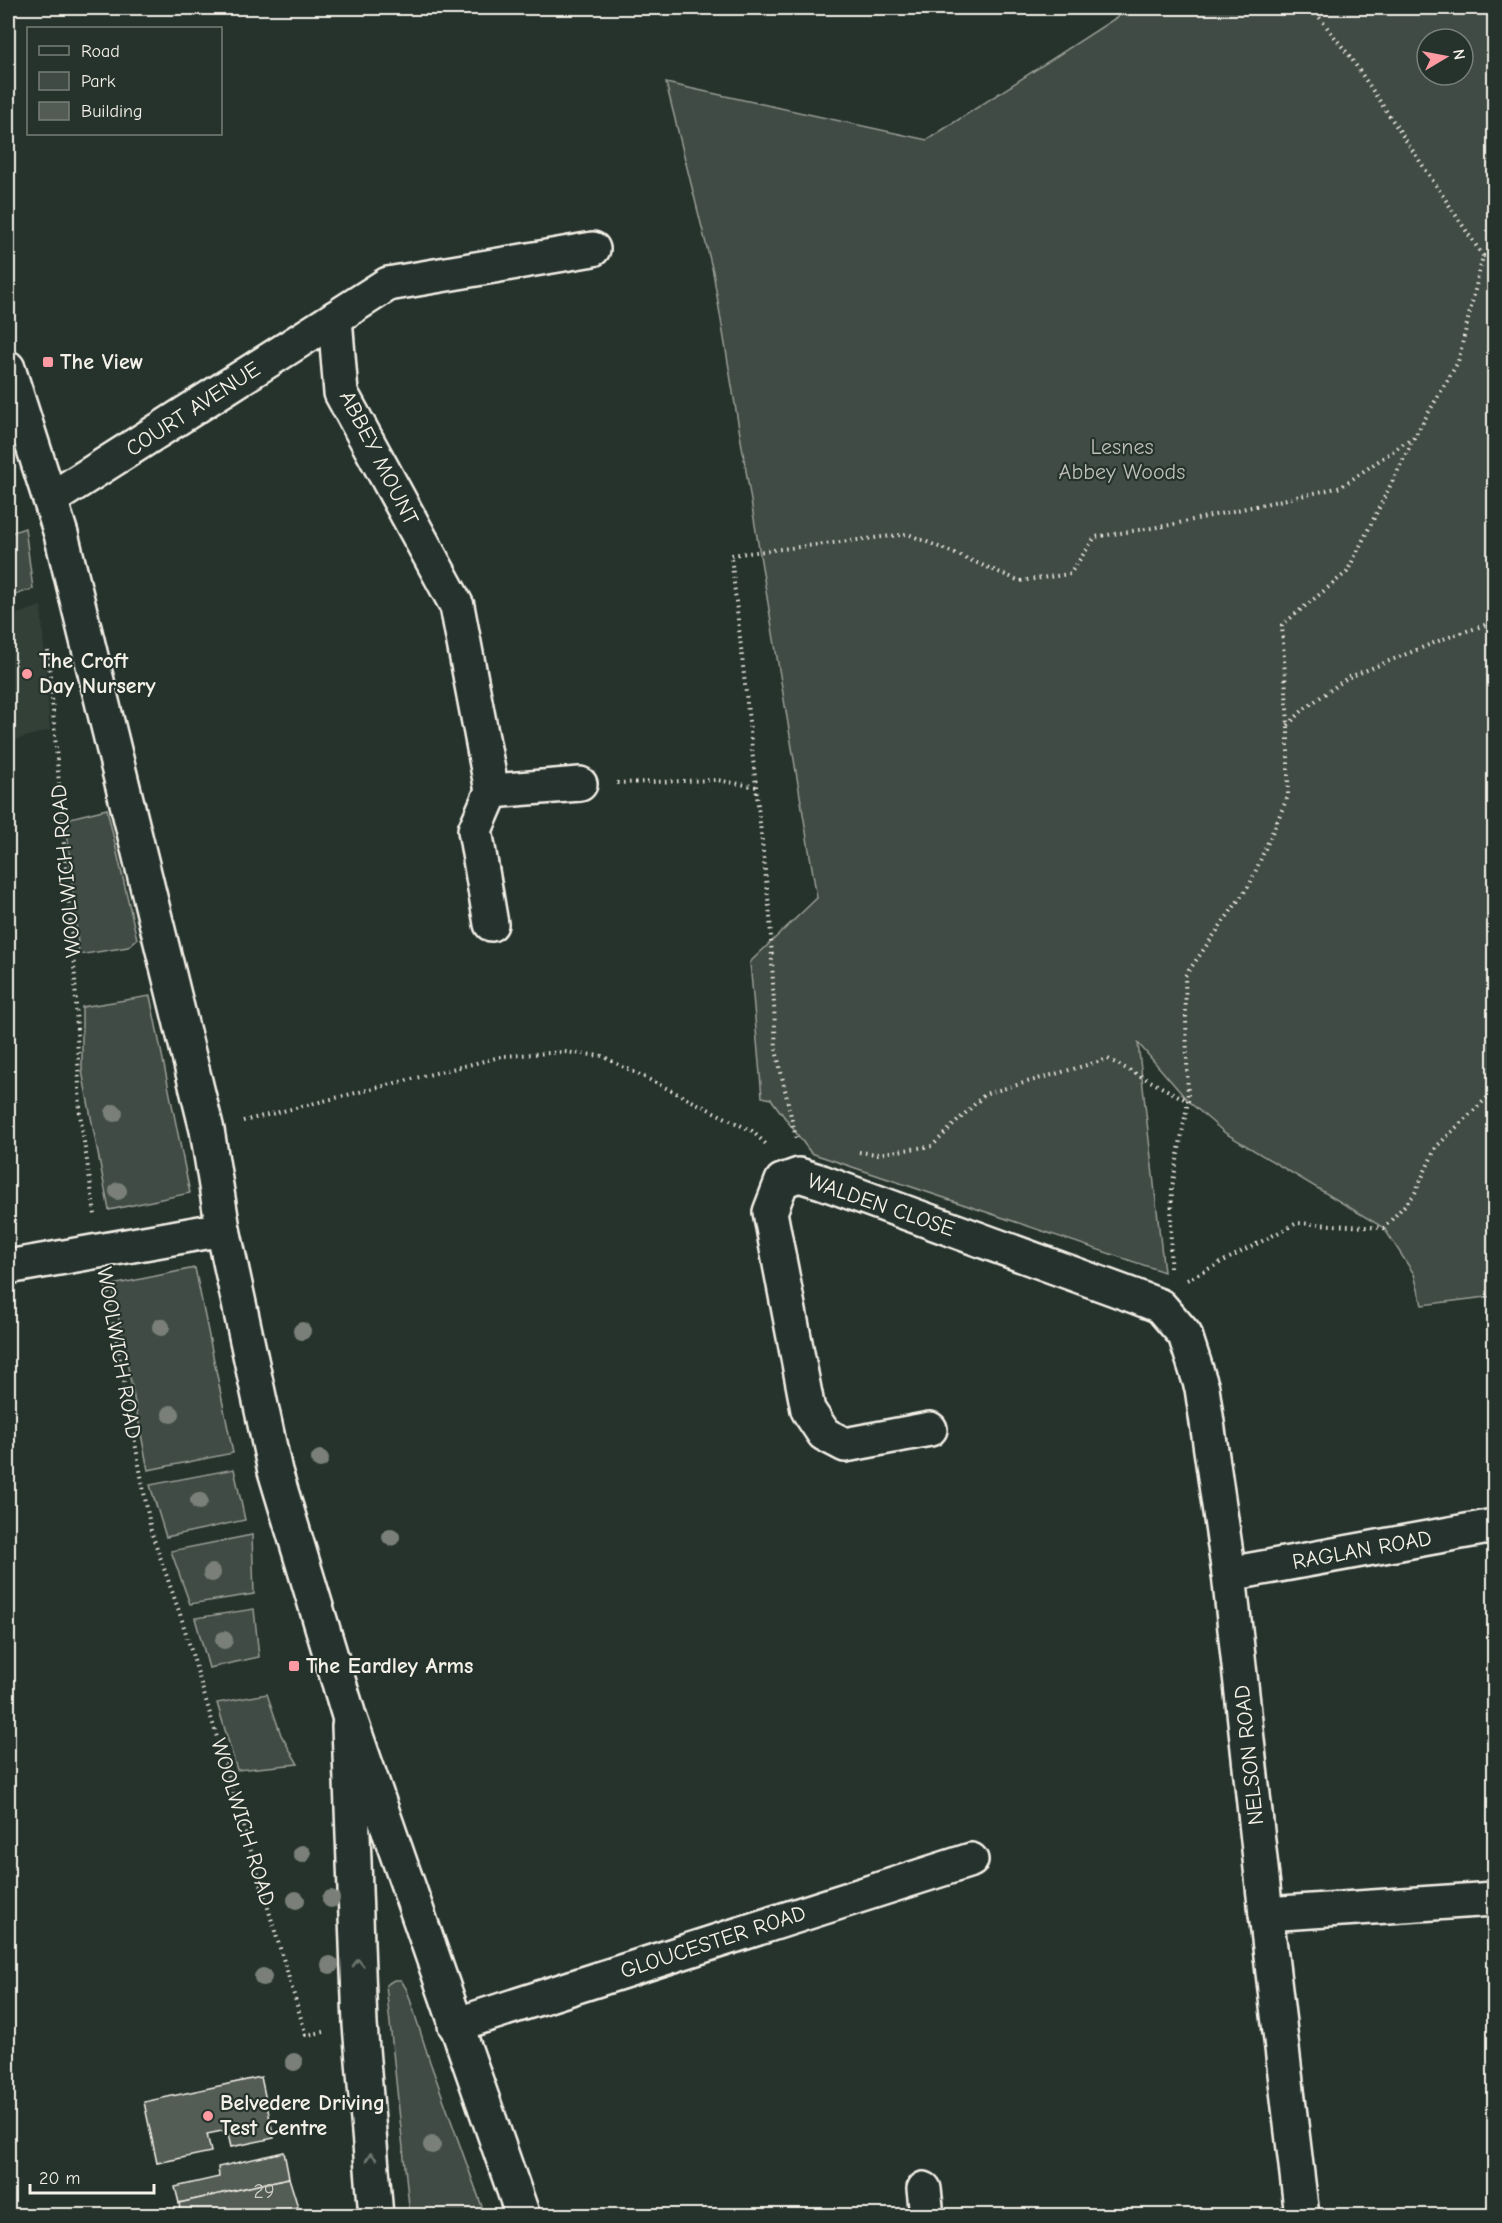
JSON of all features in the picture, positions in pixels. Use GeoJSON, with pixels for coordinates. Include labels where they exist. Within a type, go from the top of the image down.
{"type":"FeatureCollection","features":[{"type":"Feature","properties":{"kind":"street"},"geometry":{"type":"LineString","coordinates":[[335,318],[388,284],[593,249]]}},
{"type":"Feature","properties":{"kind":"street","name":"COURT AVENUE"},"geometry":{"type":"LineString","coordinates":[[51,499],[335,318]]}},
{"type":"Feature","properties":{"kind":"street","name":"ABBEY MOUNT"},"geometry":{"type":"LineString","coordinates":[[335,318],[341,393],[458,606],[492,791]]}},
{"type":"Feature","properties":{"kind":"street"},"geometry":{"type":"LineString","coordinates":[[8,368],[51,499],[84,624],[207,1130],[223,1229],[275,1471],[349,1716],[523,2216]]}},
{"type":"Feature","properties":{"kind":"street"},"geometry":{"type":"LineString","coordinates":[[491,924],[475,830],[492,791],[580,784]]}},
{"type":"Feature","properties":{"kind":"street","name":"WALDEN CLOSE"},"geometry":{"type":"LineString","coordinates":[[930,1429],[845,1445],[824,1434],[808,1410],[770,1212],[782,1182],[799,1175],[1170,1289]]}},
{"type":"Feature","properties":{"kind":"street"},"geometry":{"type":"LineString","coordinates":[[8,1266],[223,1229]]}},
{"type":"Feature","properties":{"kind":"street","name":"NELSON ROAD"},"geometry":{"type":"LineString","coordinates":[[1170,1289],[1202,1388],[1229,1574],[1302,2216]]}},
{"type":"Feature","properties":{"kind":"street","name":"RAGLAN ROAD"},"geometry":{"type":"LineString","coordinates":[[1229,1574],[1494,1526]]}},
{"type":"Feature","properties":{"kind":"street"},"geometry":{"type":"LineString","coordinates":[[349,1716],[360,2025],[376,2216]]}},
{"type":"Feature","properties":{"kind":"street","name":"GLOUCESTER ROAD"},"geometry":{"type":"LineString","coordinates":[[455,2025],[971,1860]]}},
{"type":"Feature","properties":{"kind":"street"},"geometry":{"type":"LineString","coordinates":[[1266,1914],[1494,1899]]}},
{"type":"Feature","properties":{"kind":"path"},"geometry":{"type":"LineString","coordinates":[[1312,8],[1351,58],[1483,256],[1494,258]]}},
{"type":"Feature","properties":{"kind":"path"},"geometry":{"type":"LineString","coordinates":[[1483,256],[1458,362],[1415,436],[1347,572],[1282,625],[1288,725],[1288,796],[1250,884],[1185,976],[1188,1101],[1172,1187],[1170,1289],[1297,1223],[1384,1228],[1414,1195],[1436,1147],[1494,1091]]}},
{"type":"Feature","properties":{"kind":"path"},"geometry":{"type":"LineString","coordinates":[[799,1175],[798,1147],[776,1050],[770,916],[731,555],[908,534],[1020,581],[1070,574],[1095,537],[1170,525],[1341,487],[1415,436]]}},
{"type":"Feature","properties":{"kind":"path"},"geometry":{"type":"LineString","coordinates":[[1288,725],[1304,709],[1347,678],[1415,650],[1494,622]]}},
{"type":"Feature","properties":{"kind":"path","name":"WOOLWICH ROAD"},"geometry":{"type":"LineString","coordinates":[[84,624],[46,634],[75,978],[80,1114],[100,1250],[152,1532],[181,1617],[306,2035],[360,2025]]}},
{"type":"Feature","properties":{"kind":"path"},"geometry":{"type":"LineString","coordinates":[[580,784],[717,780],[757,787]]}},
{"type":"Feature","properties":{"kind":"path"},"geometry":{"type":"LineString","coordinates":[[207,1130],[504,1056],[564,1052],[602,1056],[752,1131],[799,1175]]}},
{"type":"Feature","properties":{"kind":"path"},"geometry":{"type":"LineString","coordinates":[[855,1152],[877,1154],[932,1146],[985,1094],[1108,1059],[1188,1101]]}},
{"type":"Feature","properties":{"kind":"shaded area","name":"The Croft Day Nursery"},"geometry":{"type":"Polygon","coordinates":[[[41,606],[50,730],[8,742],[8,617],[41,606]]]}},
{"type":"Feature","properties":{"kind":"green space","name":"Lesnes Abbey Woods"},"geometry":{"type":"Polygon","coordinates":[[[1131,8],[1494,8],[1494,1296],[1422,1305],[1414,1274],[1384,1228],[1225,1133],[1188,1101],[1138,1043],[1164,1272],[811,1153],[771,1099],[762,1097],[750,962],[817,898],[713,272],[666,83],[927,140],[1131,8]]]}},
{"type":"Feature","properties":{"kind":"green space"},"geometry":{"type":"Polygon","coordinates":[[[25,528],[33,589],[8,597],[8,534],[25,528]]]}},
{"type":"Feature","properties":{"kind":"green space"},"geometry":{"type":"Polygon","coordinates":[[[107,809],[137,939],[128,947],[79,955],[66,819],[107,809]]]}},
{"type":"Feature","properties":{"kind":"green space"},"geometry":{"type":"Polygon","coordinates":[[[150,996],[190,1193],[109,1210],[82,1071],[82,1007],[150,996]]]}},
{"type":"Feature","properties":{"kind":"green space"},"geometry":{"type":"Polygon","coordinates":[[[195,1268],[233,1453],[148,1470],[112,1285],[195,1268]]]}},
{"type":"Feature","properties":{"kind":"green space"},"geometry":{"type":"Polygon","coordinates":[[[234,1469],[245,1520],[166,1537],[150,1485],[234,1469]]]}},
{"type":"Feature","properties":{"kind":"green space"},"geometry":{"type":"Polygon","coordinates":[[[252,1535],[254,1594],[190,1604],[171,1551],[252,1535]]]}},
{"type":"Feature","properties":{"kind":"green space"},"geometry":{"type":"Polygon","coordinates":[[[254,1609],[259,1657],[209,1668],[195,1618],[254,1609]]]}},
{"type":"Feature","properties":{"kind":"green space"},"geometry":{"type":"Polygon","coordinates":[[[267,1694],[281,1735],[298,1764],[237,1770],[217,1703],[267,1694]]]}},
{"type":"Feature","properties":{"kind":"green space"},"geometry":{"type":"Polygon","coordinates":[[[394,1980],[401,1980],[407,1990],[430,2062],[485,2215],[410,2215],[386,1985],[394,1980]]]}},
{"type":"Feature","properties":{"kind":"building","name":"Belvedere Driving Test Centre"},"geometry":{"type":"Polygon","coordinates":[[[261,2077],[274,2138],[231,2147],[227,2130],[207,2134],[211,2152],[157,2163],[144,2102],[261,2077]]]}},
{"type":"Feature","properties":{"kind":"building"},"geometry":{"type":"Polygon","coordinates":[[[284,2152],[289,2178],[179,2203],[175,2187],[219,2177],[218,2167],[284,2152]]]}},
{"type":"Feature","properties":{"kind":"building"},"geometry":{"type":"Polygon","coordinates":[[[289,2178],[298,2207],[261,2216],[228,2216],[227,2213],[215,2216],[181,2216],[179,2203],[289,2178]]]}},
{"type":"Feature","properties":{"kind":"place","name":"The View"},"geometry":{"type":"Point","coordinates":[48,362]}},
{"type":"Feature","properties":{"kind":"place","name":"The Croft Day Nursery"},"geometry":{"type":"Point","coordinates":[27,674]}},
{"type":"Feature","properties":{"kind":"place","name":"The Eardley Arms"},"geometry":{"type":"Point","coordinates":[294,1666]}},
{"type":"Feature","properties":{"kind":"place","name":"Belvedere Driving Test Centre"},"geometry":{"type":"Point","coordinates":[208,2116]}}]}
